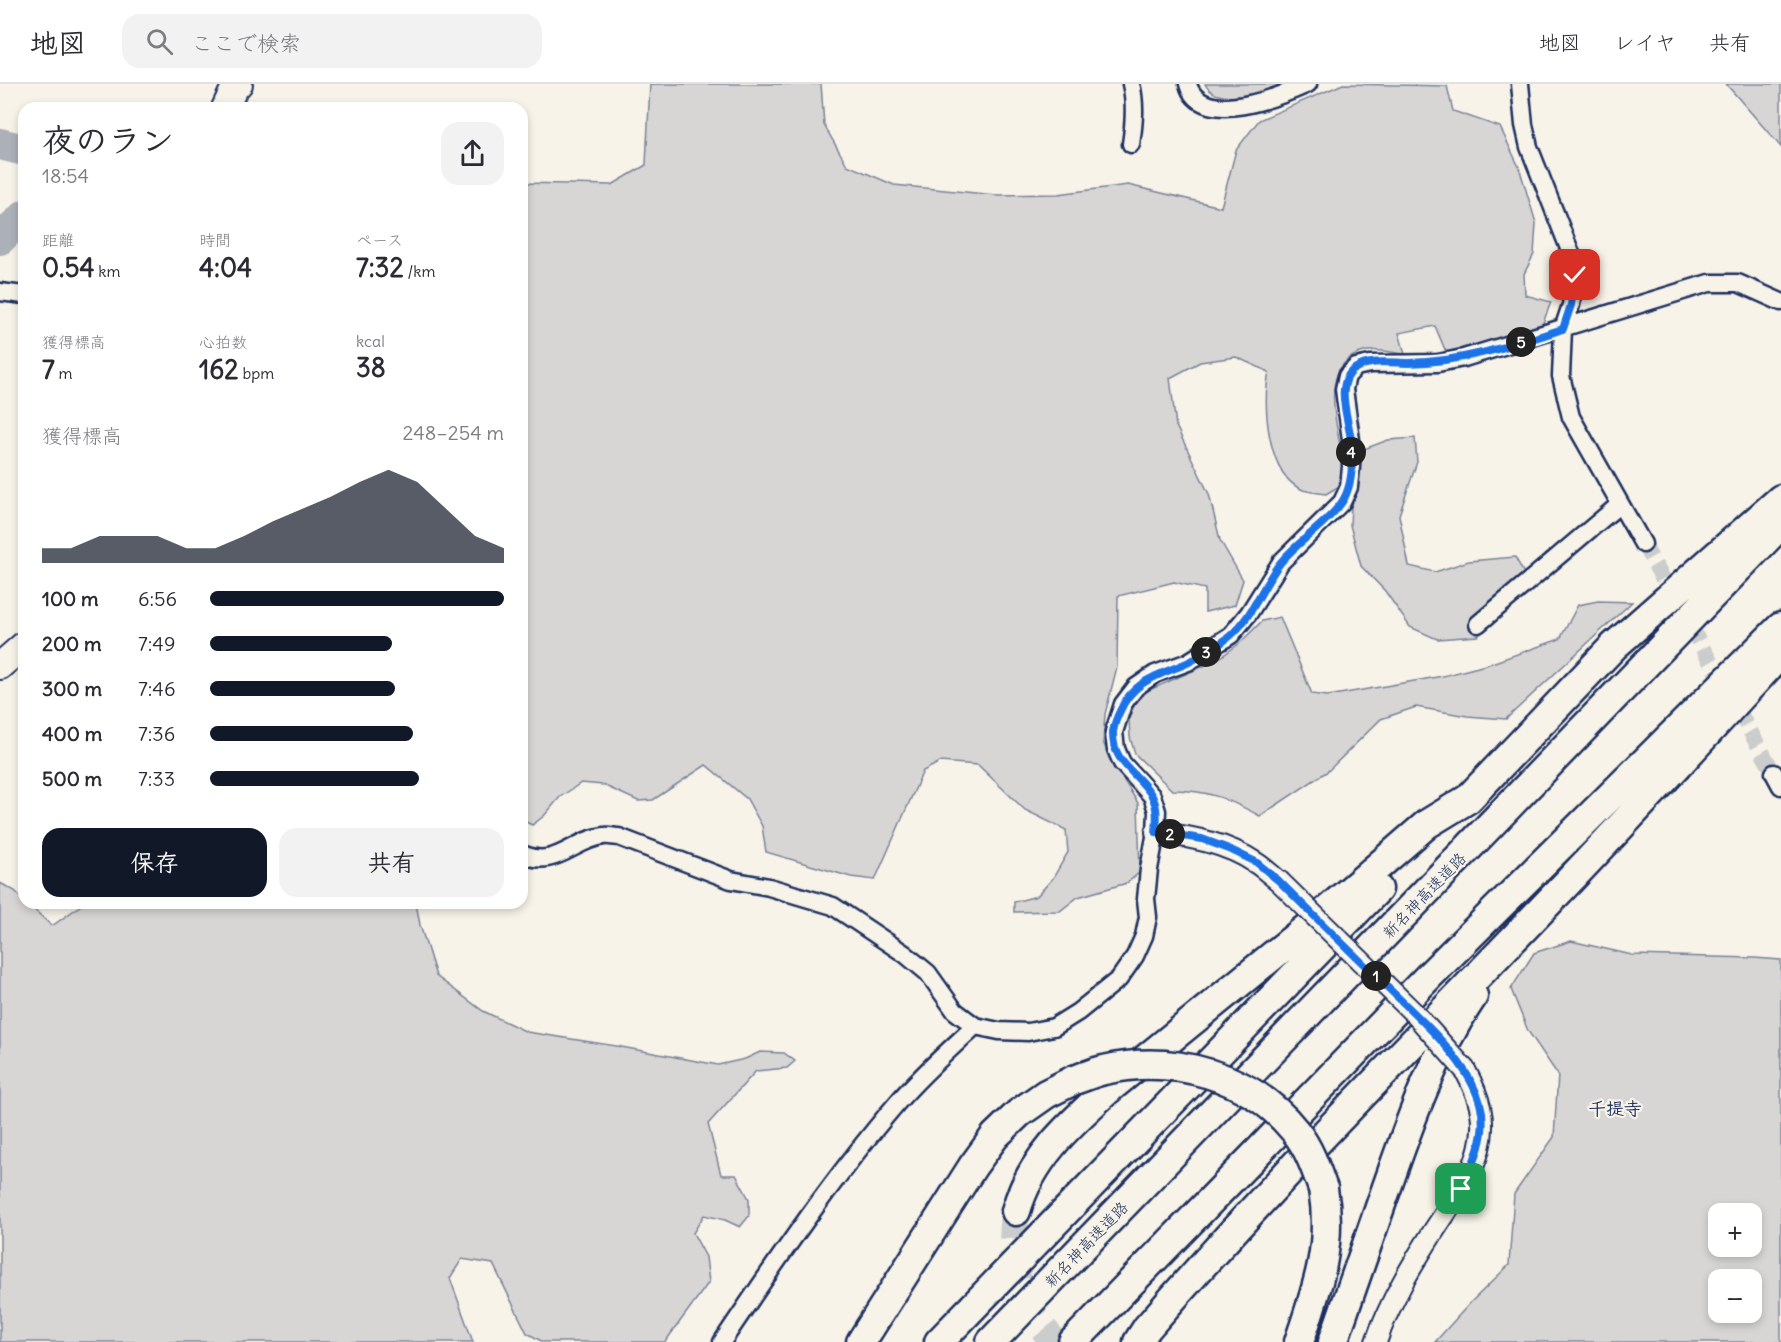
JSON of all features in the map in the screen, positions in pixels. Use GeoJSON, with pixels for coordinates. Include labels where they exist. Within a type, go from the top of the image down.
{"type":"FeatureCollection","features":[{"type":"Feature","properties":{"kind":"highway"},"geometry":{"type":"LineString","coordinates":[[939,1342],[1614,646],[1781,499]]}},
{"type":"Feature","properties":{"kind":"highway","name":"新名神高速道路"},"geometry":{"type":"LineString","coordinates":[[991,1342],[1781,524]]}},
{"type":"Feature","properties":{"kind":"highway"},"geometry":{"type":"LineString","coordinates":[[1073,1342],[1439,966],[1781,627]]}},
{"type":"Feature","properties":{"kind":"highway"},"geometry":{"type":"LineString","coordinates":[[1138,1342],[1147,1328],[1193,1274],[1270,1190],[1659,787],[1781,653]]}},
{"type":"Feature","properties":{"kind":"highway"},"geometry":{"type":"LineString","coordinates":[[1016,1211],[1032,1171],[1046,1151],[1080,1115],[1308,927],[1427,824],[1468,799]]}},
{"type":"Feature","properties":{"kind":"highway"},"geometry":{"type":"LineString","coordinates":[[1334,1342],[1410,1121],[1431,1071],[1471,998],[1545,906]]}},
{"type":"Feature","properties":{"kind":"highway"},"geometry":{"type":"LineString","coordinates":[[861,1342],[973,1166],[995,1136],[1019,1113],[1046,1094],[1074,1080],[1103,1070],[1159,1065],[1190,1068],[1220,1077],[1251,1091],[1276,1110],[1297,1132],[1312,1158],[1323,1189],[1327,1212],[1327,1240],[1322,1270],[1299,1342]]}},
{"type":"Feature","properties":{"kind":"main road"},"geometry":{"type":"LineString","coordinates":[[228,102],[239,84]]}},
{"type":"Feature","properties":{"kind":"main road"},"geometry":{"type":"LineString","coordinates":[[0,666],[18,650]]}},
{"type":"Feature","properties":{"kind":"street"},"geometry":{"type":"LineString","coordinates":[[1131,84],[1134,96],[1134,128],[1131,144]]}},
{"type":"Feature","properties":{"kind":"street"},"geometry":{"type":"LineString","coordinates":[[1188,84],[1191,92],[1200,102],[1218,108],[1258,103],[1308,84]]}},
{"type":"Feature","properties":{"kind":"street"},"geometry":{"type":"LineString","coordinates":[[1520,84],[1524,125],[1529,147],[1574,261],[1575,275],[1571,305],[1563,329],[1561,376],[1571,417],[1643,544]]}},
{"type":"Feature","properties":{"kind":"street"},"geometry":{"type":"LineString","coordinates":[[528,857],[554,858],[590,840],[604,836],[619,837],[731,880],[769,887],[833,906],[905,954],[928,974],[955,1011],[975,1026],[999,1031],[1028,1032],[1054,1027],[1078,1012],[1119,980],[1135,956],[1144,936],[1148,917],[1146,899],[1157,811],[1152,796],[1122,763],[1116,749],[1113,732],[1120,711],[1136,687],[1155,674],[1188,662],[1231,635],[1249,613],[1281,562],[1342,502],[1349,488],[1351,467],[1351,441],[1344,389],[1347,376],[1356,367],[1370,364],[1438,363],[1464,358],[1710,283],[1738,283],[1781,302]]}},
{"type":"Feature","properties":{"kind":"street"},"geometry":{"type":"LineString","coordinates":[[0,292],[18,294]]}},
{"type":"Feature","properties":{"kind":"street"},"geometry":{"type":"LineString","coordinates":[[1478,624],[1620,504]]}},
{"type":"Feature","properties":{"kind":"street"},"geometry":{"type":"LineString","coordinates":[[1156,832],[1202,839],[1229,849],[1256,862],[1279,881],[1415,1014],[1465,1070],[1481,1104],[1482,1125],[1479,1149],[1461,1189],[1406,1275],[1376,1342]]}},
{"type":"Feature","properties":{"kind":"street"},"geometry":{"type":"LineString","coordinates":[[722,1342],[840,1175],[898,1102],[975,1026]]}},
{"type":"Feature","properties":{"kind":"shaded area"},"geometry":{"type":"Polygon","coordinates":[[[650,84],[821,84],[824,125],[847,165],[894,185],[996,195],[1058,194],[1128,185],[1221,207],[1236,150],[1259,120],[1343,84],[1447,86],[1453,111],[1500,127],[1519,167],[1536,223],[1534,254],[1524,274],[1525,295],[1551,302],[1541,328],[1446,352],[1435,326],[1399,333],[1405,354],[1368,351],[1352,357],[1341,367],[1336,379],[1334,394],[1334,410],[1342,457],[1341,485],[1326,494],[1303,490],[1291,482],[1282,470],[1275,455],[1267,420],[1269,372],[1236,357],[1200,362],[1170,378],[1176,426],[1209,494],[1220,540],[1243,580],[1235,605],[1205,612],[1205,589],[1174,582],[1118,596],[1117,667],[1105,714],[1103,742],[1111,760],[1138,803],[1140,872],[1127,883],[1078,897],[1060,911],[1014,912],[1014,902],[1037,896],[1053,878],[1068,852],[1066,830],[1025,810],[978,765],[940,762],[923,771],[875,880],[851,877],[766,852],[762,826],[747,799],[706,765],[653,800],[638,801],[603,785],[581,783],[560,797],[544,816],[532,825],[528,823],[528,183],[612,185],[646,165],[650,84]]]}},
{"type":"Feature","properties":{"kind":"shaded area"},"geometry":{"type":"Polygon","coordinates":[[[1205,84],[1284,84],[1254,94],[1230,97],[1211,91],[1205,84]]]}},
{"type":"Feature","properties":{"kind":"shaded area"},"geometry":{"type":"Polygon","coordinates":[[[1726,84],[1781,84],[1781,147],[1726,84]]]}},
{"type":"Feature","properties":{"kind":"shaded area"},"geometry":{"type":"Polygon","coordinates":[[[1415,438],[1417,462],[1399,515],[1409,566],[1435,572],[1469,561],[1515,557],[1527,579],[1504,611],[1478,636],[1437,639],[1410,627],[1385,591],[1361,566],[1350,525],[1351,507],[1364,449],[1388,440],[1415,438]]]}},
{"type":"Feature","properties":{"kind":"shaded area"},"geometry":{"type":"Polygon","coordinates":[[[1598,601],[1632,602],[1506,719],[1467,716],[1416,707],[1381,719],[1328,771],[1260,816],[1208,794],[1172,790],[1135,754],[1130,737],[1129,719],[1134,705],[1147,691],[1215,661],[1239,644],[1262,621],[1280,617],[1312,694],[1328,696],[1443,676],[1486,665],[1560,639],[1578,605],[1598,601]]]}},
{"type":"Feature","properties":{"kind":"shaded area"},"geometry":{"type":"Polygon","coordinates":[[[0,883],[18,894],[18,909],[34,909],[52,926],[76,909],[417,909],[436,976],[483,1011],[527,1032],[718,1065],[745,1059],[760,1052],[784,1053],[795,1061],[787,1068],[756,1071],[708,1124],[721,1175],[736,1175],[749,1199],[749,1216],[740,1227],[725,1220],[704,1215],[693,1233],[706,1257],[709,1282],[665,1342],[543,1342],[527,1333],[493,1264],[462,1259],[450,1278],[473,1342],[0,1342],[0,883]]]}},
{"type":"Feature","properties":{"kind":"shaded area"},"geometry":{"type":"Polygon","coordinates":[[[1571,941],[1632,955],[1781,960],[1781,1342],[1435,1342],[1509,1265],[1514,1194],[1554,1137],[1558,1075],[1528,1031],[1511,989],[1534,953],[1571,941]]]}},
{"type":"Feature","properties":{"kind":"waterway"},"geometry":{"type":"LineString","coordinates":[[0,144],[18,148]]}},
{"type":"Feature","properties":{"kind":"waterway"},"geometry":{"type":"LineString","coordinates":[[0,239],[18,222]]}},
{"type":"Feature","properties":{"kind":"tunnel"},"geometry":{"type":"LineString","coordinates":[[1643,544],[1774,773]]}},
{"type":"Feature","properties":{"kind":"tunnel"},"geometry":{"type":"LineString","coordinates":[[1016,1211],[1013,1248],[1018,1282],[1032,1313],[1055,1342]]}},
{"type":"Feature","properties":{"kind":"district","name":"千提寺"},"geometry":{"type":"Point","coordinates":[1615,1108]}},
{"type":"Feature","properties":{"kind":"route"},"geometry":{"type":"LineString","coordinates":[[1461,1189],[1479,1149],[1482,1125],[1481,1104],[1465,1070],[1415,1014],[1279,881],[1256,862],[1202,839],[1156,832],[1157,811],[1152,796],[1122,763],[1116,749],[1113,732],[1123,704],[1136,687],[1155,674],[1188,662],[1231,635],[1249,613],[1281,562],[1342,502],[1349,488],[1351,467],[1351,441],[1344,389],[1347,376],[1356,367],[1370,364],[1438,363],[1464,358],[1563,329],[1571,305],[1575,275]]}}]}
